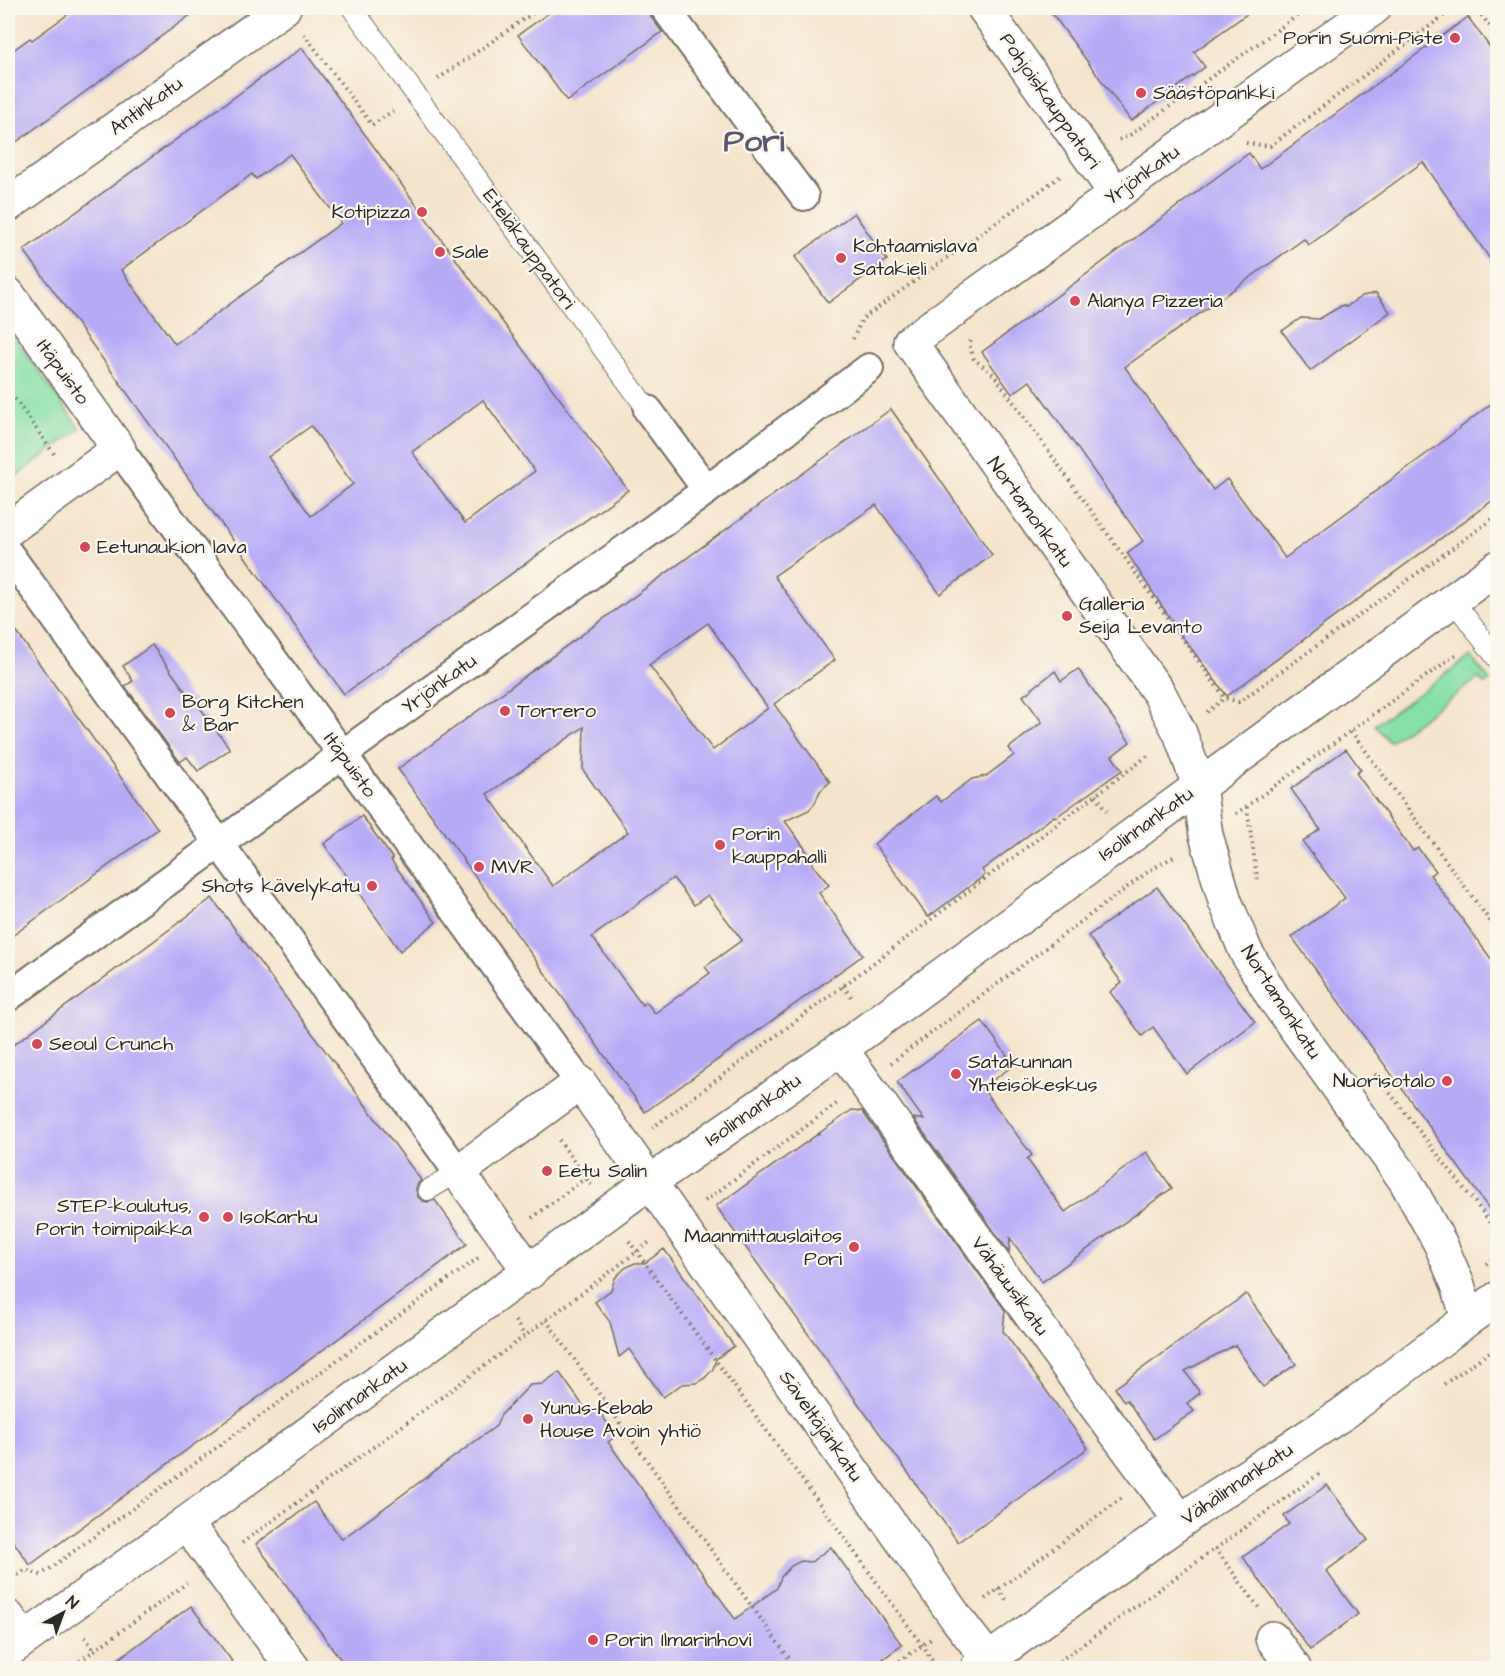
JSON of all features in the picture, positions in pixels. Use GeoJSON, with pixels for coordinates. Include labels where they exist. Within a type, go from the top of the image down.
{"type":"FeatureCollection","features":[{"type":"Feature","properties":{"kind":"street"},"geometry":{"type":"LineString","coordinates":[[664,8],[804,196]]}},
{"type":"Feature","properties":{"kind":"street","name":"Pohjoiskauppatori"},"geometry":{"type":"LineString","coordinates":[[984,8],[1116,194]]}},
{"type":"Feature","properties":{"kind":"street","name":"Yrjönkatu"},"geometry":{"type":"LineString","coordinates":[[910,342],[1374,8]]}},
{"type":"Feature","properties":{"kind":"street","name":"Antinkatu"},"geometry":{"type":"LineString","coordinates":[[8,205],[291,22]]}},
{"type":"Feature","properties":{"kind":"street","name":"Itäpuisto"},"geometry":{"type":"LineString","coordinates":[[8,294],[650,1182]]}},
{"type":"Feature","properties":{"kind":"street","name":"Nortamonkatu"},"geometry":{"type":"LineString","coordinates":[[910,342],[1159,693],[1180,732],[1199,786],[1206,835],[1225,901],[1246,952],[1273,997],[1405,1180],[1440,1243],[1458,1285],[1468,1319]]}},
{"type":"Feature","properties":{"kind":"street","name":"Yrjönkatu"},"geometry":{"type":"LineString","coordinates":[[8,997],[707,490],[869,368]]}},
{"type":"Feature","properties":{"kind":"street","name":"Eteläkauppatori"},"geometry":{"type":"LineString","coordinates":[[648,410],[707,490]]}},
{"type":"Feature","properties":{"kind":"street"},"geometry":{"type":"LineString","coordinates":[[8,530],[119,449]]}},
{"type":"Feature","properties":{"kind":"street"},"geometry":{"type":"LineString","coordinates":[[8,553],[530,1272]]}},
{"type":"Feature","properties":{"kind":"street","name":"Isolinnankatu"},"geometry":{"type":"LineString","coordinates":[[13,1636],[186,1523],[650,1182],[841,1048],[1497,567]]}},
{"type":"Feature","properties":{"kind":"street","name":"Vähäuusikatu"},"geometry":{"type":"LineString","coordinates":[[841,1048],[1088,1395],[1181,1521]]}},
{"type":"Feature","properties":{"kind":"street"},"geometry":{"type":"LineString","coordinates":[[458,1172],[580,1083]]}},
{"type":"Feature","properties":{"kind":"street","name":"Säveltäjänkatu"},"geometry":{"type":"LineString","coordinates":[[650,1182],[957,1619],[987,1666]]}},
{"type":"Feature","properties":{"kind":"street","name":"Vähälinnankatu"},"geometry":{"type":"LineString","coordinates":[[987,1666],[1181,1521],[1344,1413],[1497,1298]]}},
{"type":"Feature","properties":{"kind":"street"},"geometry":{"type":"LineString","coordinates":[[186,1523],[294,1668]]}},
{"type":"Feature","properties":{"kind":"street"},"geometry":{"type":"LineString","coordinates":[[1272,1638],[1294,1668]]}},
{"type":"Feature","properties":{"kind":"lane","name":"Eteläkauppatori"},"geometry":{"type":"LineString","coordinates":[[352,8],[648,410]]}},
{"type":"Feature","properties":{"kind":"lane"},"geometry":{"type":"LineString","coordinates":[[1453,600],[1497,660]]}},
{"type":"Feature","properties":{"kind":"lane"},"geometry":{"type":"LineString","coordinates":[[428,1191],[458,1172]]}},
{"type":"Feature","properties":{"kind":"path"},"geometry":{"type":"LineString","coordinates":[[291,22],[303,32],[372,125],[540,8]]}},
{"type":"Feature","properties":{"kind":"path"},"geometry":{"type":"LineString","coordinates":[[1242,143],[1270,146],[1454,8]]}},
{"type":"Feature","properties":{"kind":"path"},"geometry":{"type":"LineString","coordinates":[[1472,8],[1479,12],[1497,37]]}},
{"type":"Feature","properties":{"kind":"path"},"geometry":{"type":"LineString","coordinates":[[869,368],[852,344],[862,319],[886,301]]}},
{"type":"Feature","properties":{"kind":"path"},"geometry":{"type":"LineString","coordinates":[[975,335],[969,344],[974,359],[994,375],[1226,698],[1239,702],[1497,515]]}},
{"type":"Feature","properties":{"kind":"path"},"geometry":{"type":"LineString","coordinates":[[8,389],[74,481]]}},
{"type":"Feature","properties":{"kind":"path"},"geometry":{"type":"LineString","coordinates":[[8,1582],[25,1570],[41,1575],[506,1238],[1226,698]]}},
{"type":"Feature","properties":{"kind":"path"},"geometry":{"type":"LineString","coordinates":[[1351,731],[1497,932]]}},
{"type":"Feature","properties":{"kind":"path"},"geometry":{"type":"LineString","coordinates":[[1246,807],[1260,894]]}},
{"type":"Feature","properties":{"kind":"path"},"geometry":{"type":"LineString","coordinates":[[1373,1072],[1497,1232]]}},
{"type":"Feature","properties":{"kind":"path"},"geometry":{"type":"LineString","coordinates":[[555,1134],[585,1178]]}},
{"type":"Feature","properties":{"kind":"path"},"geometry":{"type":"LineString","coordinates":[[609,1212],[937,1668]]}},
{"type":"Feature","properties":{"kind":"path"},"geometry":{"type":"LineString","coordinates":[[1458,1285],[1497,1255]]}},
{"type":"Feature","properties":{"kind":"path"},"geometry":{"type":"LineString","coordinates":[[546,1320],[796,1668]]}},
{"type":"Feature","properties":{"kind":"path"},"geometry":{"type":"LineString","coordinates":[[1441,1386],[1497,1346]]}},
{"type":"Feature","properties":{"kind":"path"},"geometry":{"type":"LineString","coordinates":[[1050,1668],[1328,1467]]}},
{"type":"Feature","properties":{"kind":"path"},"geometry":{"type":"LineString","coordinates":[[891,1668],[1149,1478]]}},
{"type":"Feature","properties":{"kind":"path"},"geometry":{"type":"LineString","coordinates":[[1215,1548],[1268,1620],[1272,1638]]}},
{"type":"Feature","properties":{"kind":"path"},"geometry":{"type":"LineString","coordinates":[[70,1668],[215,1563]]}},
{"type":"Feature","properties":{"kind":"green space"},"geometry":{"type":"Polygon","coordinates":[[[8,328],[80,429],[8,482],[8,328]]]}},
{"type":"Feature","properties":{"kind":"green space"},"geometry":{"type":"Polygon","coordinates":[[[1471,656],[1490,681],[1484,684],[1479,678],[1389,742],[1375,725],[1471,656]]]}},
{"type":"Feature","properties":{"kind":"building"},"geometry":{"type":"Polygon","coordinates":[[[77,8],[200,8],[8,148],[8,54],[77,8]]]}},
{"type":"Feature","properties":{"kind":"building"},"geometry":{"type":"Polygon","coordinates":[[[556,8],[649,8],[651,17],[662,32],[567,101],[518,35],[556,8]]]}},
{"type":"Feature","properties":{"kind":"building"},"geometry":{"type":"Polygon","coordinates":[[[1048,8],[1255,8],[1194,52],[1205,67],[1131,121],[1048,8]]]}},
{"type":"Feature","properties":{"kind":"building"},"geometry":{"type":"Polygon","coordinates":[[[1468,17],[1497,57],[1497,269],[1423,162],[1309,245],[1304,239],[1125,367],[1213,490],[1227,479],[1285,558],[1497,399],[1497,497],[1227,696],[1181,635],[1127,553],[1143,541],[1030,381],[1012,394],[982,352],[1249,153],[1260,169],[1468,17]]]}},
{"type":"Feature","properties":{"kind":"building"},"geometry":{"type":"Polygon","coordinates":[[[302,48],[628,490],[344,694],[24,250],[302,48]],[[290,154],[256,179],[252,174],[121,270],[175,344],[341,223],[290,154]],[[483,400],[412,452],[465,523],[535,471],[483,400]],[[311,426],[268,457],[311,516],[353,484],[311,426]]]}},
{"type":"Feature","properties":{"kind":"building","name":"Kohtaamislava Satakieli"},"geometry":{"type":"Polygon","coordinates":[[[854,213],[887,260],[828,303],[795,257],[854,213]]]}},
{"type":"Feature","properties":{"kind":"building"},"geometry":{"type":"Polygon","coordinates":[[[1376,293],[1390,312],[1310,371],[1282,331],[1301,318],[1319,319],[1343,305],[1346,307],[1362,296],[1376,293]]]}},
{"type":"Feature","properties":{"kind":"building"},"geometry":{"type":"Polygon","coordinates":[[[891,409],[992,555],[940,594],[876,505],[774,576],[835,660],[774,704],[830,782],[820,791],[809,810],[785,821],[813,860],[812,864],[829,885],[819,893],[863,955],[645,1112],[398,769],[891,409]],[[708,623],[649,665],[713,750],[768,708],[708,623]],[[584,727],[487,794],[553,886],[628,832],[583,770],[584,727]],[[673,878],[592,937],[642,1005],[646,1002],[655,1013],[710,973],[705,967],[742,940],[708,895],[694,905],[673,878]]]}},
{"type":"Feature","properties":{"kind":"building"},"geometry":{"type":"Polygon","coordinates":[[[8,620],[158,829],[8,939],[8,620]]]}},
{"type":"Feature","properties":{"kind":"building"},"geometry":{"type":"Polygon","coordinates":[[[152,645],[230,749],[198,771],[187,757],[180,762],[125,686],[133,681],[123,666],[152,645]]]}},
{"type":"Feature","properties":{"kind":"building"},"geometry":{"type":"Polygon","coordinates":[[[1078,669],[1130,742],[1112,756],[1122,770],[1056,817],[1054,816],[982,870],[985,875],[928,917],[874,844],[936,796],[941,802],[972,779],[986,776],[1014,755],[1009,748],[1042,722],[1023,696],[1055,671],[1061,681],[1078,669]]]}},
{"type":"Feature","properties":{"kind":"building","name":"Nuorisotalo"},"geometry":{"type":"Polygon","coordinates":[[[1346,749],[1361,770],[1356,773],[1413,851],[1418,848],[1436,871],[1430,875],[1497,967],[1497,1220],[1292,937],[1345,898],[1303,842],[1320,829],[1291,789],[1346,749]]]}},
{"type":"Feature","properties":{"kind":"building"},"geometry":{"type":"Polygon","coordinates":[[[362,816],[436,922],[400,951],[324,844],[362,816]]]}},
{"type":"Feature","properties":{"kind":"building"},"geometry":{"type":"Polygon","coordinates":[[[1157,887],[1255,1022],[1187,1074],[1153,1027],[1142,1036],[1110,992],[1122,983],[1088,936],[1157,887]]]}},
{"type":"Feature","properties":{"kind":"building","name":"IsoKarhu"},"geometry":{"type":"Polygon","coordinates":[[[212,898],[421,1180],[416,1190],[418,1197],[428,1202],[435,1200],[467,1244],[30,1565],[8,1534],[8,1049],[212,898]]]}},
{"type":"Feature","properties":{"kind":"building"},"geometry":{"type":"Polygon","coordinates":[[[982,1021],[1014,1065],[982,1088],[1032,1155],[1027,1159],[1065,1212],[1147,1152],[1172,1188],[1042,1282],[1010,1238],[1009,1252],[913,1118],[924,1120],[897,1082],[982,1021]]]}},
{"type":"Feature","properties":{"kind":"building"},"geometry":{"type":"Polygon","coordinates":[[[852,1110],[862,1111],[1005,1310],[1003,1331],[1088,1448],[958,1542],[716,1206],[852,1110]]]}},
{"type":"Feature","properties":{"kind":"building"},"geometry":{"type":"Polygon","coordinates":[[[664,1249],[734,1346],[716,1359],[713,1369],[705,1378],[696,1383],[682,1384],[663,1397],[629,1349],[619,1357],[610,1322],[595,1302],[611,1290],[615,1278],[625,1268],[635,1263],[645,1263],[664,1249]]]}},
{"type":"Feature","properties":{"kind":"building"},"geometry":{"type":"Polygon","coordinates":[[[1246,1294],[1296,1364],[1263,1387],[1235,1345],[1185,1371],[1200,1393],[1187,1403],[1194,1411],[1154,1439],[1127,1400],[1124,1402],[1115,1388],[1246,1294]]]}},
{"type":"Feature","properties":{"kind":"building"},"geometry":{"type":"Polygon","coordinates":[[[559,1372],[589,1414],[597,1408],[616,1436],[608,1442],[735,1619],[777,1588],[781,1577],[791,1566],[801,1561],[811,1562],[831,1547],[902,1645],[883,1659],[880,1668],[347,1668],[256,1544],[314,1502],[342,1539],[496,1426],[501,1415],[530,1385],[542,1384],[559,1372]]]}},
{"type":"Feature","properties":{"kind":"building"},"geometry":{"type":"Polygon","coordinates":[[[1327,1485],[1368,1540],[1326,1571],[1358,1614],[1310,1650],[1243,1557],[1289,1524],[1284,1516],[1327,1485]]]}},
{"type":"Feature","properties":{"kind":"building"},"geometry":{"type":"Polygon","coordinates":[[[191,1606],[237,1668],[106,1668],[191,1606]]]}},
{"type":"Feature","properties":{"kind":"place","name":"Porin Suomi-Piste"},"geometry":{"type":"Point","coordinates":[1455,38]}},
{"type":"Feature","properties":{"kind":"place","name":"Säästöpankki"},"geometry":{"type":"Point","coordinates":[1141,93]}},
{"type":"Feature","properties":{"kind":"place","name":"Kotipizza"},"geometry":{"type":"Point","coordinates":[422,212]}},
{"type":"Feature","properties":{"kind":"place","name":"Sale"},"geometry":{"type":"Point","coordinates":[440,252]}},
{"type":"Feature","properties":{"kind":"place","name":"Kohtaamislava Satakieli"},"geometry":{"type":"Point","coordinates":[841,258]}},
{"type":"Feature","properties":{"kind":"place","name":"Alanya Pizzeria"},"geometry":{"type":"Point","coordinates":[1075,301]}},
{"type":"Feature","properties":{"kind":"place","name":"Eetunaukion lava"},"geometry":{"type":"Point","coordinates":[85,547]}},
{"type":"Feature","properties":{"kind":"place","name":"Galleria Seija Levanto"},"geometry":{"type":"Point","coordinates":[1067,616]}},
{"type":"Feature","properties":{"kind":"place","name":"Torrero"},"geometry":{"type":"Point","coordinates":[505,711]}},
{"type":"Feature","properties":{"kind":"place","name":"Borg Kitchen & Bar"},"geometry":{"type":"Point","coordinates":[170,713]}},
{"type":"Feature","properties":{"kind":"place","name":"Porin kauppahalli"},"geometry":{"type":"Point","coordinates":[720,845]}},
{"type":"Feature","properties":{"kind":"place","name":"MVR"},"geometry":{"type":"Point","coordinates":[479,867]}},
{"type":"Feature","properties":{"kind":"place","name":"Shots kävelykatu"},"geometry":{"type":"Point","coordinates":[372,886]}},
{"type":"Feature","properties":{"kind":"place","name":"Seoul Crunch"},"geometry":{"type":"Point","coordinates":[37,1044]}},
{"type":"Feature","properties":{"kind":"place","name":"Satakunnan Yhteisökeskus"},"geometry":{"type":"Point","coordinates":[956,1074]}},
{"type":"Feature","properties":{"kind":"place","name":"Nuorisotalo"},"geometry":{"type":"Point","coordinates":[1447,1081]}},
{"type":"Feature","properties":{"kind":"place","name":"Eetu Salin"},"geometry":{"type":"Point","coordinates":[547,1171]}},
{"type":"Feature","properties":{"kind":"place","name":"STEP-koulutus, Porin toimipaikka"},"geometry":{"type":"Point","coordinates":[204,1217]}},
{"type":"Feature","properties":{"kind":"place","name":"IsoKarhu"},"geometry":{"type":"Point","coordinates":[228,1217]}},
{"type":"Feature","properties":{"kind":"place","name":"Maanmittauslaitos Pori"},"geometry":{"type":"Point","coordinates":[854,1247]}},
{"type":"Feature","properties":{"kind":"place","name":"Yunus-Kebab House Avoin yhtiö"},"geometry":{"type":"Point","coordinates":[528,1419]}},
{"type":"Feature","properties":{"kind":"place","name":"Porin Ilmarinhovi"},"geometry":{"type":"Point","coordinates":[593,1640]}},
{"type":"Feature","properties":{"kind":"district","name":"Pori"},"geometry":{"type":"Point","coordinates":[754,141]}}]}
